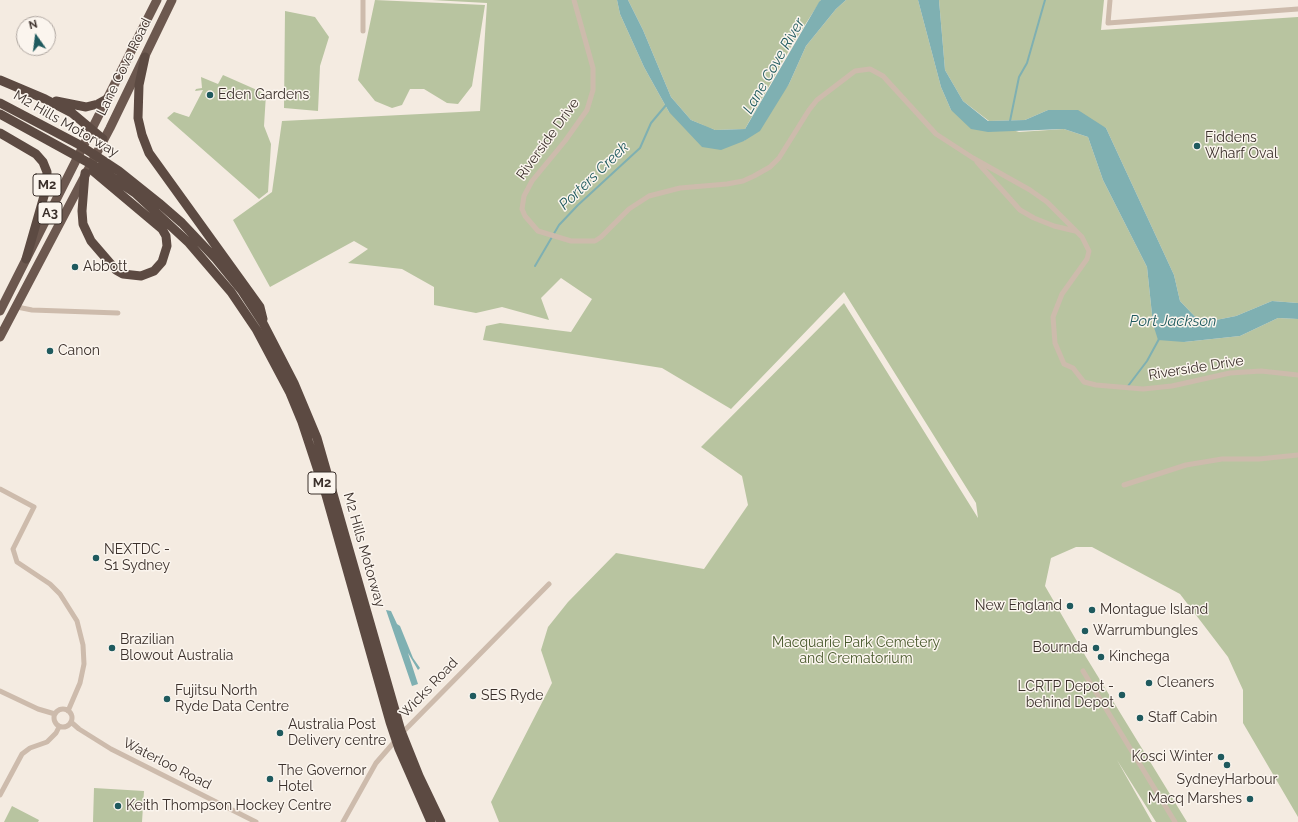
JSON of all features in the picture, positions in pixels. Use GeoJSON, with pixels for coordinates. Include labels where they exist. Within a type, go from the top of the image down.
{"type":"FeatureCollection","features":[{"type":"Feature","properties":{"kind":"highway","name":"Lane Cove Road"},"geometry":{"type":"LineString","coordinates":[[0,311],[157,0]]}},
{"type":"Feature","properties":{"kind":"highway","name":"Lane Cove Road"},"geometry":{"type":"LineString","coordinates":[[0,338],[101,143],[172,0]]}},
{"type":"Feature","properties":{"kind":"highway","name":"M2"},"geometry":{"type":"LineString","coordinates":[[145,56],[140,85],[138,118],[142,135],[149,153],[260,307],[263,323]]}},
{"type":"Feature","properties":{"kind":"highway"},"geometry":{"type":"LineString","coordinates":[[0,80],[45,99],[76,116],[92,130],[101,143]]}},
{"type":"Feature","properties":{"kind":"highway"},"geometry":{"type":"LineString","coordinates":[[45,99],[86,107],[98,104],[107,99]]}},
{"type":"Feature","properties":{"kind":"highway","name":"M2 Hills Motorway"},"geometry":{"type":"LineString","coordinates":[[0,103],[78,144],[119,171],[159,202],[182,223],[216,259],[242,291],[263,323],[294,383],[317,438],[393,718]]}},
{"type":"Feature","properties":{"kind":"highway","name":"M2 Hills Motorway"},"geometry":{"type":"LineString","coordinates":[[0,114],[78,156],[105,172],[135,193],[189,243],[231,292],[266,346],[290,393],[312,449],[393,718],[431,822]]}},
{"type":"Feature","properties":{"kind":"highway","name":"M2"},"geometry":{"type":"LineString","coordinates":[[0,133],[36,154],[43,162],[47,172],[46,189],[26,259]]}},
{"type":"Feature","properties":{"kind":"highway","name":"M2"},"geometry":{"type":"LineString","coordinates":[[78,156],[86,166],[116,189],[162,229],[166,236],[167,246],[162,262],[154,271],[141,276],[123,274],[116,270],[91,241],[84,224],[82,211],[85,173]]}},
{"type":"Feature","properties":{"kind":"highway"},"geometry":{"type":"LineString","coordinates":[[6,301],[17,307]]}},
{"type":"Feature","properties":{"kind":"highway","name":"M2 Hills Motorway"},"geometry":{"type":"LineString","coordinates":[[402,746],[441,822]]}},
{"type":"Feature","properties":{"kind":"highway"},"geometry":{"type":"LineString","coordinates":[[433,808],[447,822]]}},
{"type":"Feature","properties":{"kind":"street"},"geometry":{"type":"LineString","coordinates":[[363,0],[363,31]]}},
{"type":"Feature","properties":{"kind":"street","name":"Riverside Drive"},"geometry":{"type":"LineString","coordinates":[[574,0],[593,68],[593,90],[586,110],[565,141],[532,181],[524,196],[522,209],[525,216],[538,231],[556,237],[581,242],[595,241],[629,209],[649,196],[680,188],[743,181],[765,171],[782,153],[809,110],[818,100],[849,75],[860,70],[870,69],[878,72],[932,131],[973,158],[1030,190],[1047,202],[1082,238],[1089,251],[1085,263],[1062,294],[1053,317],[1054,343],[1064,364],[1073,368],[1084,382],[1096,385],[1132,388],[1158,388],[1230,374],[1261,371],[1298,375]]}},
{"type":"Feature","properties":{"kind":"street"},"geometry":{"type":"LineString","coordinates":[[1110,0],[1108,23],[1298,9]]}},
{"type":"Feature","properties":{"kind":"street","name":"Riverside Drive"},"geometry":{"type":"LineString","coordinates":[[973,158],[1020,210],[1034,218],[1054,226],[1075,231]]}},
{"type":"Feature","properties":{"kind":"street"},"geometry":{"type":"LineString","coordinates":[[17,307],[32,310],[118,313]]}},
{"type":"Feature","properties":{"kind":"street"},"geometry":{"type":"LineString","coordinates":[[1124,485],[1186,465],[1222,459],[1259,459],[1298,455]]}},
{"type":"Feature","properties":{"kind":"street"},"geometry":{"type":"LineString","coordinates":[[0,489],[34,507],[13,549],[17,562],[26,567],[60,594],[77,621],[83,645],[84,664],[80,683],[68,711]]}},
{"type":"Feature","properties":{"kind":"street","name":"Wicks Road"},"geometry":{"type":"LineString","coordinates":[[343,822],[370,772],[386,751],[549,584]]}},
{"type":"Feature","properties":{"kind":"street"},"geometry":{"type":"LineString","coordinates":[[1083,671],[1175,822]]}},
{"type":"Feature","properties":{"kind":"street"},"geometry":{"type":"LineString","coordinates":[[0,691],[38,709],[55,714]]}},
{"type":"Feature","properties":{"kind":"street"},"geometry":{"type":"LineString","coordinates":[[0,795],[22,754],[30,748],[47,742],[56,733],[58,727],[55,722],[55,714],[59,710],[68,711],[72,716],[72,722],[65,728],[58,727]]}},
{"type":"Feature","properties":{"kind":"street","name":"Waterloo Road"},"geometry":{"type":"LineString","coordinates":[[72,722],[79,729],[111,749],[256,822]]}},
{"type":"Feature","properties":{"kind":"green space"},"geometry":{"type":"Polygon","coordinates":[[[375,0],[485,5],[472,86],[458,104],[447,103],[424,89],[410,89],[402,105],[392,108],[375,101],[358,80],[375,0]]]}},
{"type":"Feature","properties":{"kind":"green space","name":"Macquarie Park Cemetery and Crematorium"},"geometry":{"type":"Polygon","coordinates":[[[432,0],[617,0],[620,14],[644,67],[669,112],[744,141],[789,84],[806,46],[836,9],[846,0],[918,0],[941,87],[951,110],[1019,132],[1064,129],[1088,137],[1103,180],[1147,267],[1153,324],[1184,342],[1240,336],[1278,318],[1298,319],[1298,817],[1243,723],[1243,690],[1228,657],[1180,594],[1092,547],[1076,547],[1051,558],[1045,586],[1086,657],[1187,822],[1156,822],[1117,760],[1152,822],[499,822],[491,802],[552,683],[541,650],[548,627],[568,602],[616,553],[704,569],[748,505],[742,476],[701,447],[844,303],[978,518],[976,503],[844,292],[731,409],[662,368],[483,340],[486,326],[500,323],[571,332],[592,299],[561,278],[541,298],[549,320],[502,307],[476,313],[434,305],[434,287],[402,269],[348,263],[368,249],[354,241],[270,287],[233,220],[272,192],[282,121],[480,111],[487,3],[432,0]]]}},
{"type":"Feature","properties":{"kind":"green space"},"geometry":{"type":"Polygon","coordinates":[[[628,0],[821,0],[792,45],[745,129],[715,130],[691,120],[671,97],[643,30],[628,0]]]}},
{"type":"Feature","properties":{"kind":"green space"},"geometry":{"type":"Polygon","coordinates":[[[939,0],[1104,0],[1101,30],[1298,17],[1298,303],[1272,301],[1236,316],[1201,323],[1180,301],[1174,275],[1106,128],[1048,110],[1025,120],[989,121],[963,101],[945,70],[939,0]]]}},
{"type":"Feature","properties":{"kind":"green space"},"geometry":{"type":"Polygon","coordinates":[[[285,11],[315,17],[329,37],[320,66],[318,111],[284,108],[285,11]]]}},
{"type":"Feature","properties":{"kind":"green space"},"geometry":{"type":"Polygon","coordinates":[[[223,75],[266,94],[264,126],[271,144],[268,192],[259,199],[167,118],[174,112],[189,117],[203,90],[195,91],[196,89],[202,88],[201,77],[218,84],[223,75]]]}},
{"type":"Feature","properties":{"kind":"green space","name":"Keith Thompson Hockey Centre"},"geometry":{"type":"Polygon","coordinates":[[[94,788],[144,791],[142,822],[93,822],[94,788]]]}},
{"type":"Feature","properties":{"kind":"green space"},"geometry":{"type":"Polygon","coordinates":[[[12,806],[39,820],[38,822],[4,822],[12,806]]]}},
{"type":"Feature","properties":{"kind":"water","name":"Lane Cove River"},"geometry":{"type":"Polygon","coordinates":[[[617,0],[628,0],[643,30],[671,97],[691,120],[715,130],[745,129],[819,2],[821,0],[846,0],[836,9],[806,46],[789,84],[760,131],[744,141],[721,150],[702,147],[669,112],[644,67],[620,14],[617,0]]]}},
{"type":"Feature","properties":{"kind":"water","name":"Port Jackson"},"geometry":{"type":"Polygon","coordinates":[[[918,0],[939,0],[945,70],[963,101],[988,121],[1025,120],[1048,110],[1078,110],[1106,128],[1174,275],[1180,301],[1201,323],[1236,316],[1272,301],[1298,303],[1298,319],[1278,318],[1240,336],[1184,342],[1158,340],[1153,324],[1147,267],[1103,180],[1088,137],[1064,129],[988,132],[971,129],[951,110],[941,87],[918,0]]]}},
{"type":"Feature","properties":{"kind":"water"},"geometry":{"type":"Polygon","coordinates":[[[386,610],[391,611],[397,624],[400,626],[413,658],[420,668],[418,670],[408,653],[418,684],[412,686],[386,610]]]}},
{"type":"Feature","properties":{"kind":"waterway"},"geometry":{"type":"LineString","coordinates":[[1010,121],[1019,77],[1027,63],[1045,0]]}},
{"type":"Feature","properties":{"kind":"waterway","name":"Porters Creek"},"geometry":{"type":"LineString","coordinates":[[535,266],[559,225],[578,205],[640,148],[651,123],[667,104]]}},
{"type":"Feature","properties":{"kind":"waterway"},"geometry":{"type":"LineString","coordinates":[[1128,386],[1147,361],[1159,339]]}},
{"type":"Feature","properties":{"kind":"place","name":"Eden Gardens"},"geometry":{"type":"Point","coordinates":[210,95]}},
{"type":"Feature","properties":{"kind":"place","name":"Fiddens Wharf Oval"},"geometry":{"type":"Point","coordinates":[1197,146]}},
{"type":"Feature","properties":{"kind":"place","name":"Abbott"},"geometry":{"type":"Point","coordinates":[75,267]}},
{"type":"Feature","properties":{"kind":"place","name":"Canon"},"geometry":{"type":"Point","coordinates":[50,351]}},
{"type":"Feature","properties":{"kind":"place","name":"NEXTDC - S1 Sydney"},"geometry":{"type":"Point","coordinates":[96,558]}},
{"type":"Feature","properties":{"kind":"place","name":"New England"},"geometry":{"type":"Point","coordinates":[1070,606]}},
{"type":"Feature","properties":{"kind":"place","name":"Montague Island"},"geometry":{"type":"Point","coordinates":[1092,610]}},
{"type":"Feature","properties":{"kind":"place","name":"Warrumbungles"},"geometry":{"type":"Point","coordinates":[1085,631]}},
{"type":"Feature","properties":{"kind":"place","name":"Brazilian Blowout Australia"},"geometry":{"type":"Point","coordinates":[112,648]}},
{"type":"Feature","properties":{"kind":"place","name":"Bournda"},"geometry":{"type":"Point","coordinates":[1096,648]}},
{"type":"Feature","properties":{"kind":"place","name":"Kinchega"},"geometry":{"type":"Point","coordinates":[1101,657]}},
{"type":"Feature","properties":{"kind":"place","name":"Cleaners"},"geometry":{"type":"Point","coordinates":[1149,683]}},
{"type":"Feature","properties":{"kind":"place","name":"LCRTP Depot - behind Depot"},"geometry":{"type":"Point","coordinates":[1122,695]}},
{"type":"Feature","properties":{"kind":"place","name":"SES Ryde"},"geometry":{"type":"Point","coordinates":[473,696]}},
{"type":"Feature","properties":{"kind":"place","name":"Fujitsu North Ryde Data Centre"},"geometry":{"type":"Point","coordinates":[167,699]}},
{"type":"Feature","properties":{"kind":"place","name":"Staff Cabin"},"geometry":{"type":"Point","coordinates":[1140,718]}},
{"type":"Feature","properties":{"kind":"place","name":"Australia Post Delivery centre"},"geometry":{"type":"Point","coordinates":[280,733]}},
{"type":"Feature","properties":{"kind":"place","name":"Kosci Winter"},"geometry":{"type":"Point","coordinates":[1221,757]}},
{"type":"Feature","properties":{"kind":"place","name":"SydneyHarbour"},"geometry":{"type":"Point","coordinates":[1227,765]}},
{"type":"Feature","properties":{"kind":"place","name":"The Governor Hotel"},"geometry":{"type":"Point","coordinates":[270,779]}},
{"type":"Feature","properties":{"kind":"place","name":"Macq Marshes"},"geometry":{"type":"Point","coordinates":[1250,799]}},
{"type":"Feature","properties":{"kind":"place","name":"Keith Thompson Hockey Centre"},"geometry":{"type":"Point","coordinates":[118,806]}}]}
